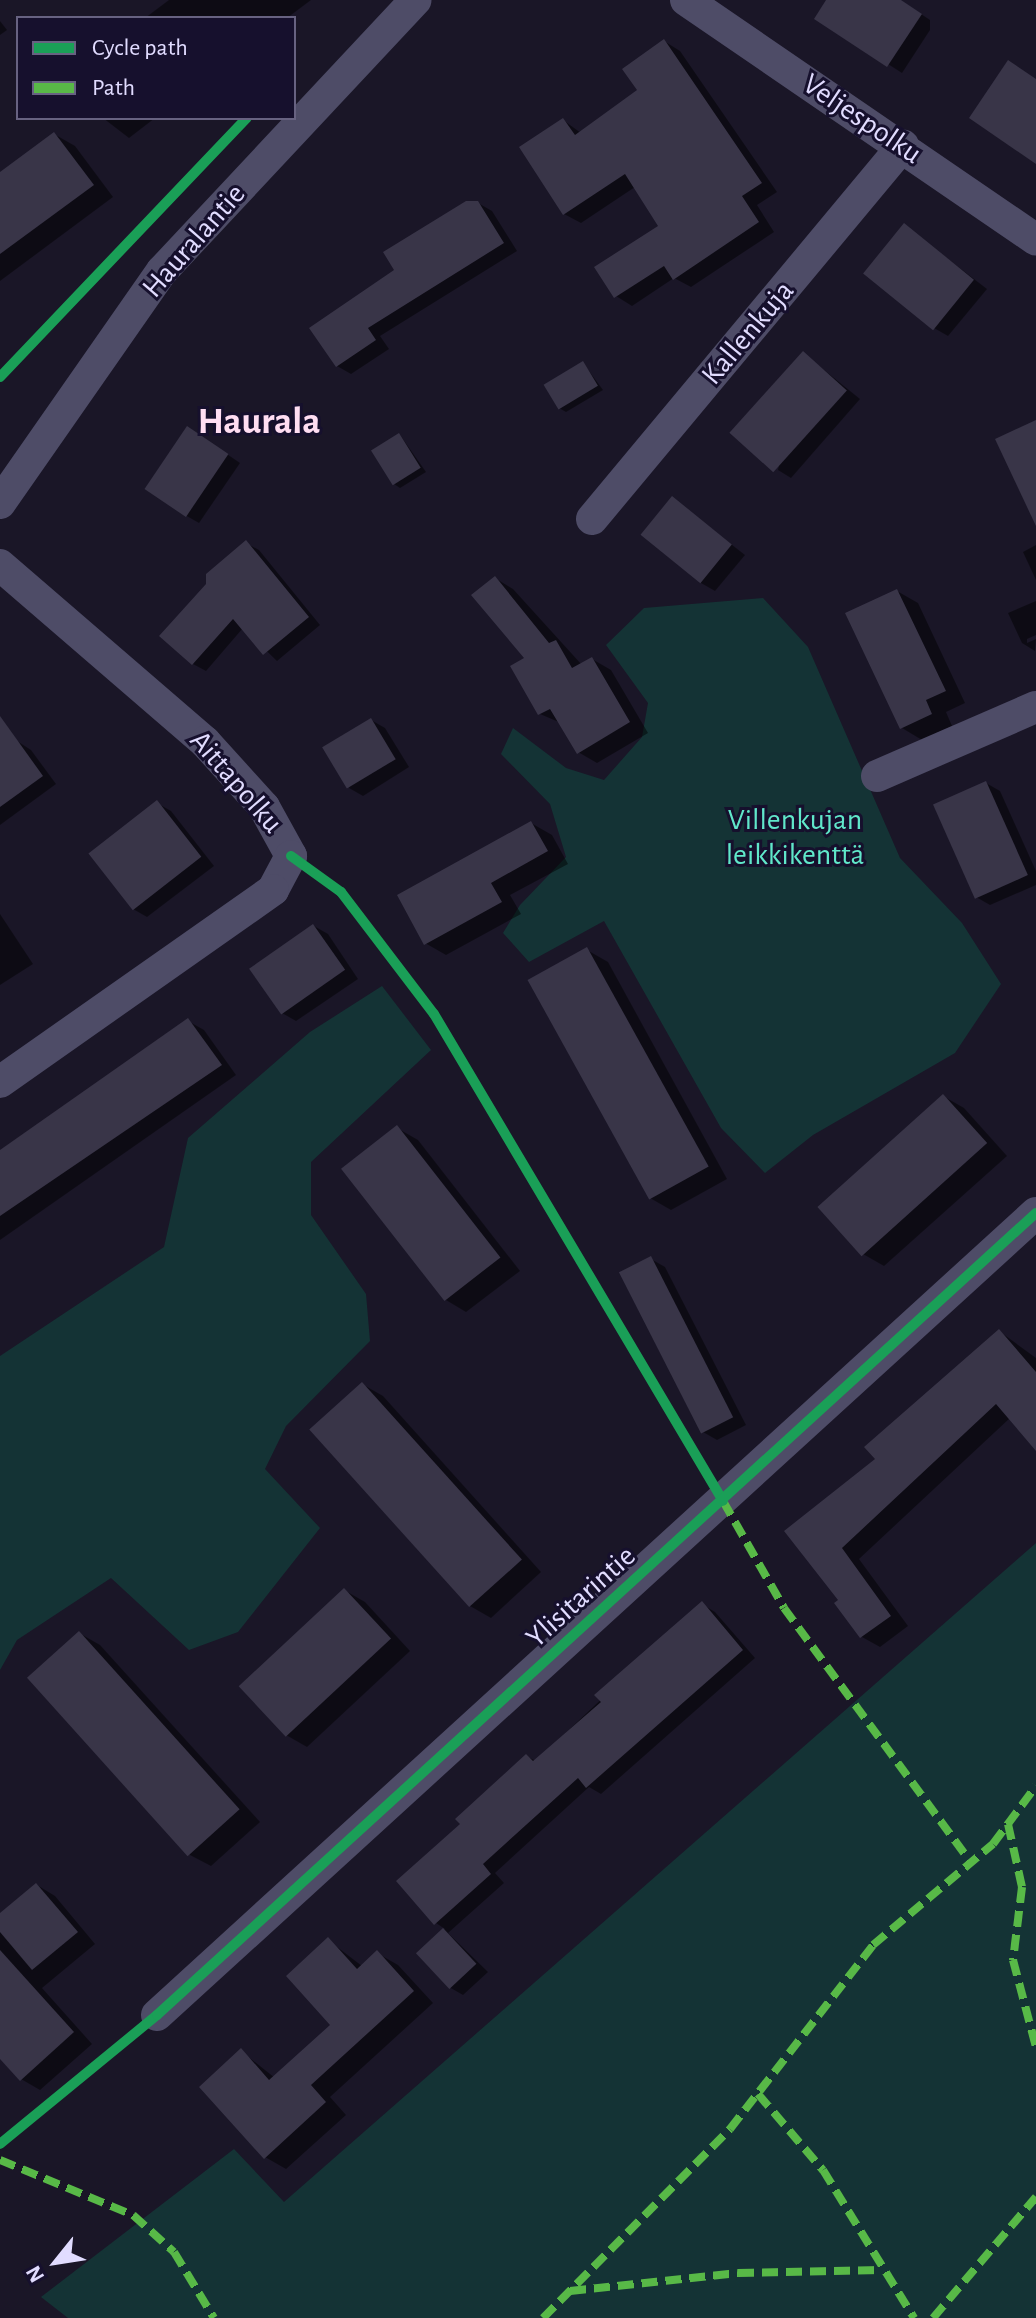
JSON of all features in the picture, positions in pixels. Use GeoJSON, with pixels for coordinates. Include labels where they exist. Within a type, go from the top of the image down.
{"type":"FeatureCollection","features":[{"type":"Feature","properties":{"kind":"street","name":"Hauralantie"},"geometry":{"type":"LineString","coordinates":[[0,503],[162,271],[416,0]]}},
{"type":"Feature","properties":{"kind":"street","name":"Veljespolku"},"geometry":{"type":"LineString","coordinates":[[686,0],[1036,240]]}},
{"type":"Feature","properties":{"kind":"street","name":"Kallenkuja"},"geometry":{"type":"LineString","coordinates":[[592,519],[903,146]]}},
{"type":"Feature","properties":{"kind":"street","name":"Aittapolku"},"geometry":{"type":"LineString","coordinates":[[0,565],[205,742],[264,807],[284,834],[291,856],[273,890],[0,1082]]}},
{"type":"Feature","properties":{"kind":"street"},"geometry":{"type":"LineString","coordinates":[[877,776],[1036,707]]}},
{"type":"Feature","properties":{"kind":"street","name":"Ylisitarintie"},"geometry":{"type":"LineString","coordinates":[[157,2015],[1036,1213]]}},
{"type":"Feature","properties":{"kind":"green space","name":"Villenkujan leikkikenttä"},"geometry":{"type":"Polygon","coordinates":[[[763,598],[808,647],[900,858],[962,923],[1001,984],[955,1053],[813,1135],[765,1173],[721,1128],[604,921],[529,962],[503,933],[520,905],[566,857],[550,804],[501,754],[513,728],[566,768],[604,780],[642,737],[648,703],[606,645],[644,608],[763,598]]]}},
{"type":"Feature","properties":{"kind":"green space"},"geometry":{"type":"Polygon","coordinates":[[[382,986],[431,1050],[311,1162],[311,1215],[366,1294],[370,1341],[286,1426],[265,1469],[320,1528],[238,1632],[189,1650],[111,1578],[17,1640],[0,1670],[0,1356],[164,1247],[188,1138],[310,1032],[382,986]]]}},
{"type":"Feature","properties":{"kind":"green space"},"geometry":{"type":"Polygon","coordinates":[[[1036,1543],[1036,2318],[68,2318],[41,2297],[234,2149],[284,2202],[1036,1543]]]}},
{"type":"Feature","properties":{"kind":"building"},"geometry":{"type":"Polygon","coordinates":[[[826,0],[901,0],[922,14],[887,67],[814,19],[826,0]]]}},
{"type":"Feature","properties":{"kind":"building"},"geometry":{"type":"Polygon","coordinates":[[[664,39],[762,183],[742,196],[759,222],[673,280],[664,266],[614,298],[594,267],[658,226],[625,174],[563,215],[519,147],[563,118],[575,135],[637,90],[622,69],[664,39]]]}},
{"type":"Feature","properties":{"kind":"building"},"geometry":{"type":"Polygon","coordinates":[[[1008,60],[1036,79],[1036,164],[969,118],[1008,60]]]}},
{"type":"Feature","properties":{"kind":"building"},"geometry":{"type":"Polygon","coordinates":[[[54,132],[94,185],[0,254],[0,172],[54,132]]]}},
{"type":"Feature","properties":{"kind":"building"},"geometry":{"type":"Polygon","coordinates":[[[466,201],[478,201],[504,243],[368,328],[376,340],[336,367],[309,328],[394,270],[383,252],[466,201]]]}},
{"type":"Feature","properties":{"kind":"building"},"geometry":{"type":"Polygon","coordinates":[[[904,223],[974,280],[933,330],[863,274],[904,223]]]}},
{"type":"Feature","properties":{"kind":"building"},"geometry":{"type":"Polygon","coordinates":[[[803,351],[847,390],[773,472],[729,433],[803,351]]]}},
{"type":"Feature","properties":{"kind":"building"},"geometry":{"type":"Polygon","coordinates":[[[583,361],[598,386],[559,410],[544,385],[583,361]]]}},
{"type":"Feature","properties":{"kind":"building"},"geometry":{"type":"Polygon","coordinates":[[[1036,420],[1036,526],[995,439],[1036,420]]]}},
{"type":"Feature","properties":{"kind":"building"},"geometry":{"type":"Polygon","coordinates":[[[187,426],[228,454],[186,517],[145,489],[187,426]]]}},
{"type":"Feature","properties":{"kind":"building"},"geometry":{"type":"Polygon","coordinates":[[[399,433],[421,468],[393,485],[371,450],[399,433]]]}},
{"type":"Feature","properties":{"kind":"building"},"geometry":{"type":"Polygon","coordinates":[[[672,496],[732,544],[700,583],[641,535],[672,496]]]}},
{"type":"Feature","properties":{"kind":"building"},"geometry":{"type":"Polygon","coordinates":[[[246,540],[309,617],[263,655],[233,619],[192,665],[159,636],[206,584],[206,574],[246,540]]]}},
{"type":"Feature","properties":{"kind":"building"},"geometry":{"type":"Polygon","coordinates":[[[495,576],[549,643],[556,640],[572,668],[592,657],[630,722],[577,754],[550,709],[538,715],[510,666],[524,658],[471,595],[495,576]]]}},
{"type":"Feature","properties":{"kind":"building"},"geometry":{"type":"Polygon","coordinates":[[[897,589],[946,691],[926,700],[932,714],[900,729],[845,613],[897,589]]]}},
{"type":"Feature","properties":{"kind":"building"},"geometry":{"type":"Polygon","coordinates":[[[0,716],[43,776],[0,807],[0,716]]]}},
{"type":"Feature","properties":{"kind":"building"},"geometry":{"type":"Polygon","coordinates":[[[371,718],[396,759],[347,789],[322,747],[371,718]]]}},
{"type":"Feature","properties":{"kind":"building"},"geometry":{"type":"Polygon","coordinates":[[[986,781],[1028,875],[975,899],[933,805],[986,781]]]}},
{"type":"Feature","properties":{"kind":"building"},"geometry":{"type":"Polygon","coordinates":[[[157,800],[201,857],[133,910],[88,854],[157,800]]]}},
{"type":"Feature","properties":{"kind":"building"},"geometry":{"type":"Polygon","coordinates":[[[531,821],[548,851],[491,883],[502,902],[424,945],[397,895],[531,821]]]}},
{"type":"Feature","properties":{"kind":"building"},"geometry":{"type":"Polygon","coordinates":[[[313,924],[345,970],[281,1015],[249,969],[313,924]]]}},
{"type":"Feature","properties":{"kind":"building"},"geometry":{"type":"Polygon","coordinates":[[[587,947],[709,1167],[649,1199],[528,980],[587,947]]]}},
{"type":"Feature","properties":{"kind":"building"},"geometry":{"type":"Polygon","coordinates":[[[188,1018],[222,1065],[0,1216],[0,1150],[188,1018]]]}},
{"type":"Feature","properties":{"kind":"building"},"geometry":{"type":"Polygon","coordinates":[[[943,1094],[987,1143],[862,1256],[817,1207],[943,1094]]]}},
{"type":"Feature","properties":{"kind":"building"},"geometry":{"type":"Polygon","coordinates":[[[397,1125],[500,1257],[444,1301],[341,1169],[397,1125]]]}},
{"type":"Feature","properties":{"kind":"building"},"geometry":{"type":"Polygon","coordinates":[[[651,1256],[733,1417],[701,1434],[619,1272],[651,1256]]]}},
{"type":"Feature","properties":{"kind":"building"},"geometry":{"type":"Polygon","coordinates":[[[999,1329],[1036,1372],[1036,1451],[996,1404],[842,1548],[891,1616],[860,1638],[834,1603],[838,1600],[784,1531],[875,1459],[864,1447],[999,1329]]]}},
{"type":"Feature","properties":{"kind":"building"},"geometry":{"type":"Polygon","coordinates":[[[362,1382],[522,1560],[469,1607],[309,1430],[362,1382]]]}},
{"type":"Feature","properties":{"kind":"building"},"geometry":{"type":"Polygon","coordinates":[[[344,1588],[391,1638],[286,1737],[239,1686],[344,1588]]]}},
{"type":"Feature","properties":{"kind":"building"},"geometry":{"type":"Polygon","coordinates":[[[702,1601],[743,1650],[586,1788],[578,1778],[483,1864],[491,1874],[434,1925],[396,1881],[460,1824],[455,1819],[526,1754],[533,1761],[601,1702],[594,1695],[702,1601]]]}},
{"type":"Feature","properties":{"kind":"building"},"geometry":{"type":"Polygon","coordinates":[[[79,1631],[240,1809],[188,1856],[27,1678],[79,1631]]]}},
{"type":"Feature","properties":{"kind":"building"},"geometry":{"type":"Polygon","coordinates":[[[36,1883],[78,1932],[32,1970],[0,1932],[0,1913],[36,1883]]]}},
{"type":"Feature","properties":{"kind":"building"},"geometry":{"type":"Polygon","coordinates":[[[443,1928],[476,1964],[449,1989],[416,1953],[443,1928]]]}},
{"type":"Feature","properties":{"kind":"building"},"geometry":{"type":"Polygon","coordinates":[[[328,1937],[357,1969],[377,1950],[414,1991],[311,2085],[326,2102],[264,2159],[199,2087],[241,2048],[269,2080],[330,2025],[286,1976],[328,1937]]]}},
{"type":"Feature","properties":{"kind":"building"},"geometry":{"type":"Polygon","coordinates":[[[0,1950],[74,2032],[20,2081],[0,2059],[0,1950]]]}},
{"type":"Feature","properties":{"kind":"marked path"},"geometry":{"type":"LineString","coordinates":[[723,1501],[784,1608],[971,1863]]}},
{"type":"Feature","properties":{"kind":"marked path"},"geometry":{"type":"LineString","coordinates":[[543,2318],[730,2129],[873,1945],[993,1844],[1036,1786]]}},
{"type":"Feature","properties":{"kind":"marked path"},"geometry":{"type":"LineString","coordinates":[[1008,1824],[1022,1887],[1013,1960],[1036,2047]]}},
{"type":"Feature","properties":{"kind":"marked path"},"geometry":{"type":"LineString","coordinates":[[758,2094],[823,2170],[914,2318]]}},
{"type":"Feature","properties":{"kind":"marked path"},"geometry":{"type":"LineString","coordinates":[[0,2160],[133,2215],[174,2252],[214,2318]]}},
{"type":"Feature","properties":{"kind":"marked path"},"geometry":{"type":"LineString","coordinates":[[933,2318],[1036,2197]]}},
{"type":"Feature","properties":{"kind":"marked path"},"geometry":{"type":"LineString","coordinates":[[570,2291],[738,2273],[881,2270]]}},
{"type":"Feature","properties":{"kind":"cycle path"},"geometry":{"type":"LineString","coordinates":[[0,377],[245,120]]}},
{"type":"Feature","properties":{"kind":"cycle path"},"geometry":{"type":"LineString","coordinates":[[291,856],[341,892],[434,1014],[723,1501]]}},
{"type":"Feature","properties":{"kind":"cycle path"},"geometry":{"type":"LineString","coordinates":[[0,2144],[157,2015],[1036,1213]]}},
{"type":"Feature","properties":{"kind":"district","name":"Haurala"},"geometry":{"type":"Point","coordinates":[259,423]}}]}
